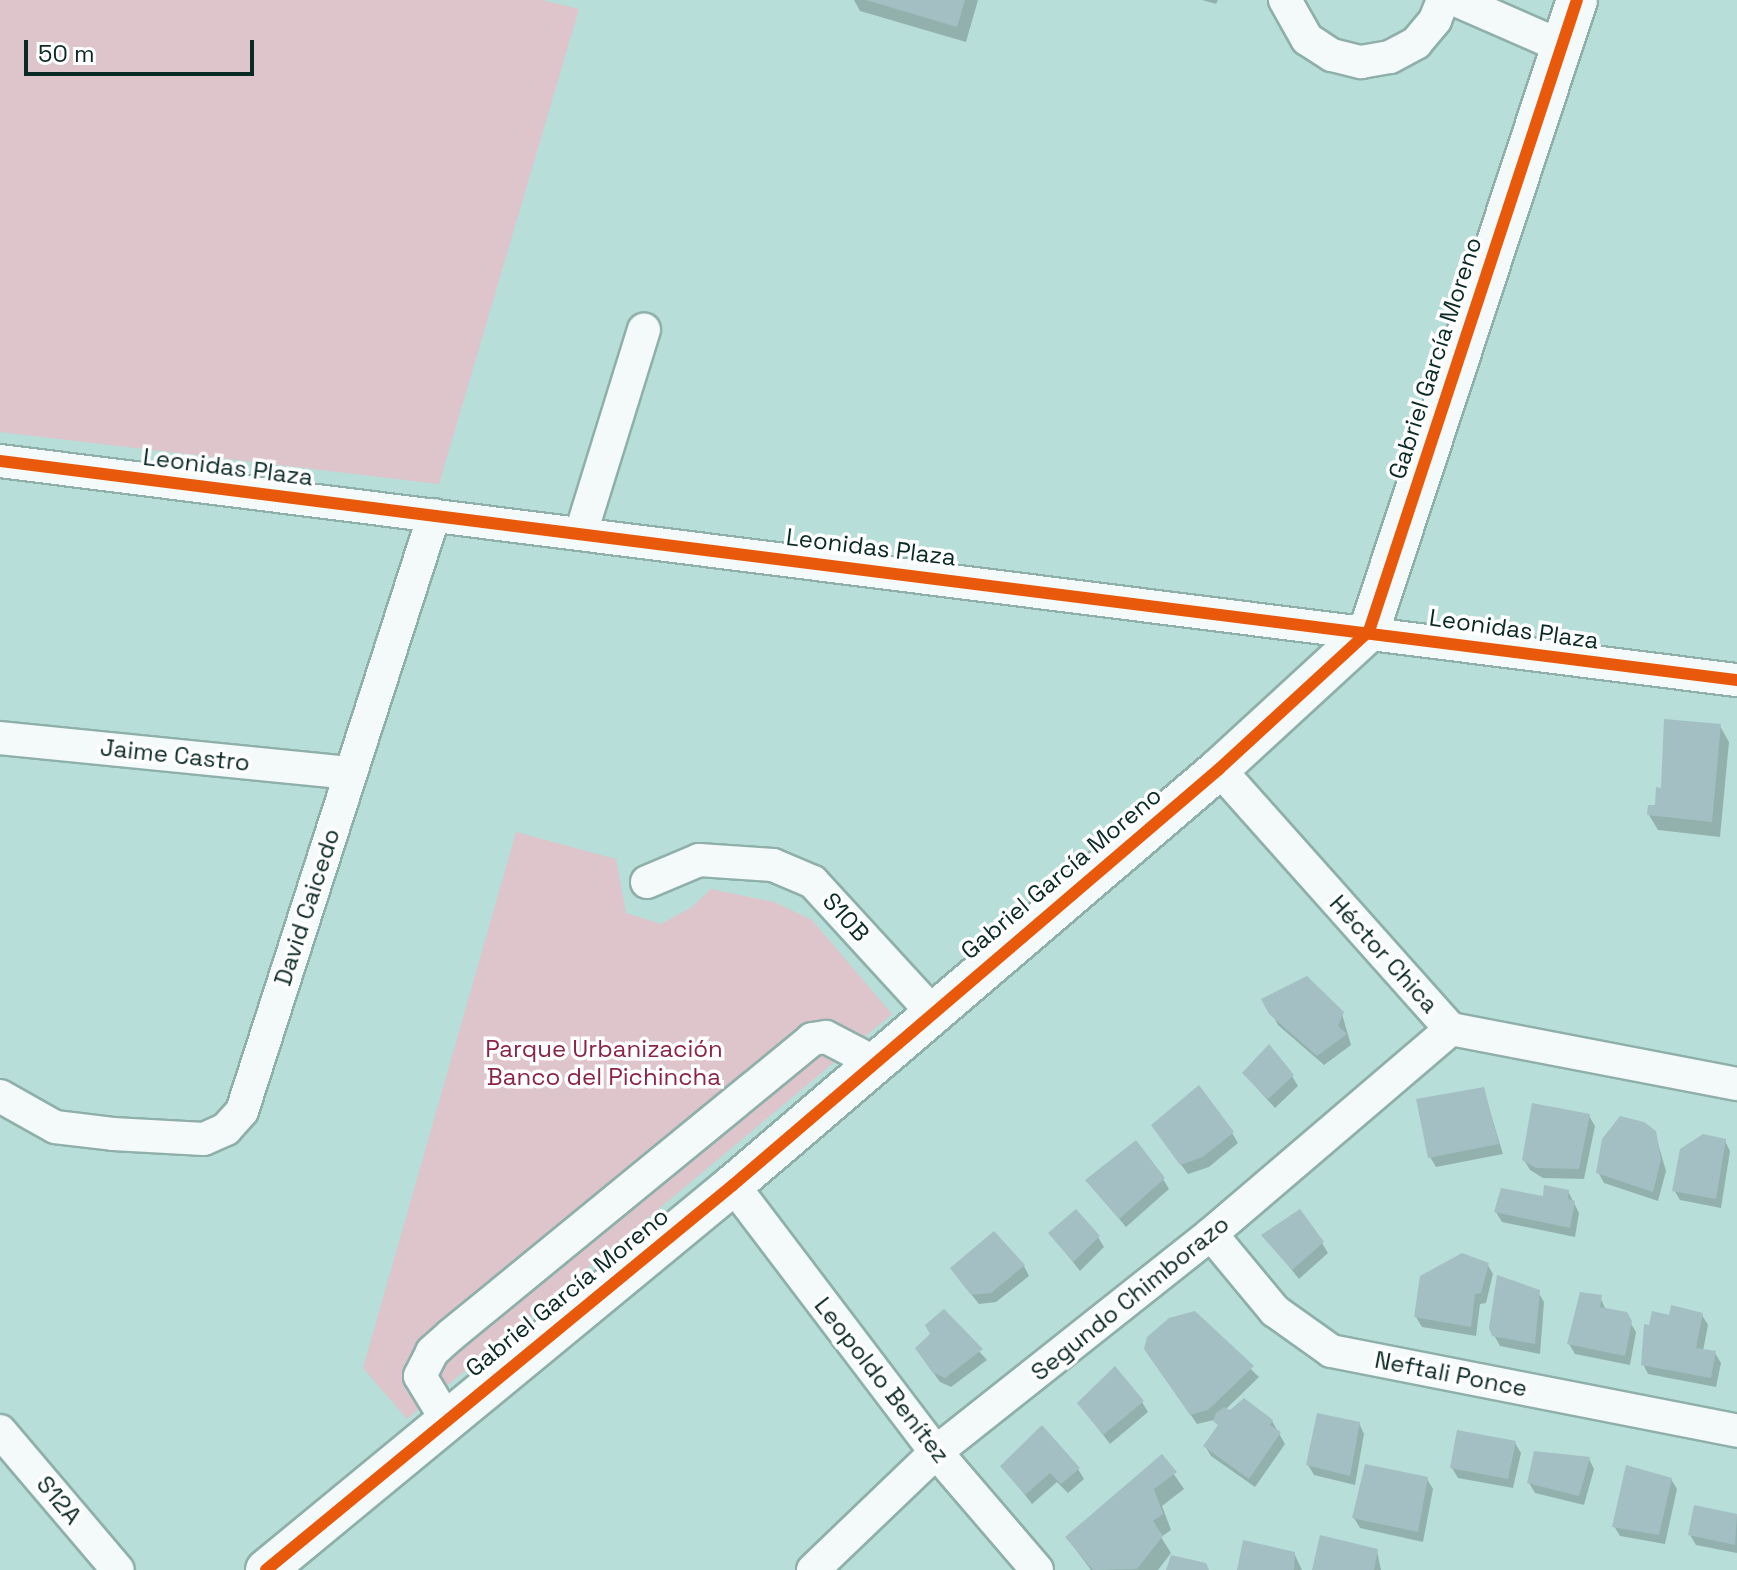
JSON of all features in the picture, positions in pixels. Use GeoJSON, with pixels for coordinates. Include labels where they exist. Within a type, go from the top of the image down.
{"type":"FeatureCollection","features":[{"type":"Feature","properties":{"kind":"street"},"geometry":{"type":"LineString","coordinates":[[1285,0],[1307,39],[1332,55],[1361,62],[1390,57],[1416,43],[1435,20],[1443,0]]}},
{"type":"Feature","properties":{"kind":"street"},"geometry":{"type":"LineString","coordinates":[[1456,0],[1561,46]]}},
{"type":"Feature","properties":{"kind":"street","name":"Gabriel García Moreno"},"geometry":{"type":"LineString","coordinates":[[266,1570],[733,1185],[931,1011],[1219,769],[1369,631],[1577,0]]}},
{"type":"Feature","properties":{"kind":"street"},"geometry":{"type":"LineString","coordinates":[[581,533],[644,330]]}},
{"type":"Feature","properties":{"kind":"street","name":"Leonidas Plaza"},"geometry":{"type":"LineString","coordinates":[[0,461],[1369,631],[1737,680]]}},
{"type":"Feature","properties":{"kind":"street","name":"David Caicedo"},"geometry":{"type":"LineString","coordinates":[[0,1096],[55,1127],[204,1139],[226,1129],[242,1111],[434,515]]}},
{"type":"Feature","properties":{"kind":"street","name":"Jaime Castro"},"geometry":{"type":"LineString","coordinates":[[0,738],[350,773]]}},
{"type":"Feature","properties":{"kind":"street","name":"Héctor Chica"},"geometry":{"type":"LineString","coordinates":[[1219,769],[1451,1029],[1737,1084]]}},
{"type":"Feature","properties":{"kind":"street","name":"S10B"},"geometry":{"type":"LineString","coordinates":[[647,882],[699,860],[773,865],[813,882],[931,1011]]}},
{"type":"Feature","properties":{"kind":"street","name":"Segundo Chimborazo"},"geometry":{"type":"LineString","coordinates":[[813,1570],[936,1452],[1211,1234],[1451,1029]]}},
{"type":"Feature","properties":{"kind":"street"},"geometry":{"type":"LineString","coordinates":[[446,1419],[420,1376],[432,1352],[451,1335],[812,1039],[826,1037],[874,1062]]}},
{"type":"Feature","properties":{"kind":"street","name":"Leopoldo Benítez"},"geometry":{"type":"LineString","coordinates":[[733,1185],[936,1452],[1037,1570]]}},
{"type":"Feature","properties":{"kind":"street","name":"Neftali Ponce"},"geometry":{"type":"LineString","coordinates":[[1211,1234],[1275,1311],[1331,1351],[1737,1431]]}},
{"type":"Feature","properties":{"kind":"street","name":"S12A"},"geometry":{"type":"LineString","coordinates":[[0,1431],[118,1570]]}},
{"type":"Feature","properties":{"kind":"green space"},"geometry":{"type":"Polygon","coordinates":[[[0,0],[542,0],[579,9],[439,484],[0,432],[0,0]]]}},
{"type":"Feature","properties":{"kind":"green space","name":"Parque Urbanización Banco del Pichincha"},"geometry":{"type":"Polygon","coordinates":[[[516,832],[616,859],[626,913],[661,924],[692,907],[711,889],[774,902],[812,920],[892,1014],[407,1419],[363,1368],[516,832]]]}},
{"type":"Feature","properties":{"kind":"building"},"geometry":{"type":"Polygon","coordinates":[[[866,0],[965,0],[957,27],[866,0]]]}},
{"type":"Feature","properties":{"kind":"building"},"geometry":{"type":"Polygon","coordinates":[[[1664,719],[1721,724],[1712,822],[1647,815],[1648,805],[1655,805],[1656,787],[1661,788],[1664,719]]]}},
{"type":"Feature","properties":{"kind":"building"},"geometry":{"type":"Polygon","coordinates":[[[1307,976],[1344,1012],[1338,1026],[1347,1034],[1317,1056],[1269,1014],[1261,999],[1307,976]]]}},
{"type":"Feature","properties":{"kind":"building"},"geometry":{"type":"Polygon","coordinates":[[[1269,1044],[1294,1075],[1268,1099],[1242,1073],[1269,1044]]]}},
{"type":"Feature","properties":{"kind":"building"},"geometry":{"type":"Polygon","coordinates":[[[1199,1085],[1234,1132],[1203,1157],[1180,1165],[1151,1125],[1199,1085]]]}},
{"type":"Feature","properties":{"kind":"building"},"geometry":{"type":"Polygon","coordinates":[[[1484,1087],[1499,1144],[1428,1158],[1416,1099],[1484,1087]]]}},
{"type":"Feature","properties":{"kind":"building"},"geometry":{"type":"Polygon","coordinates":[[[1532,1103],[1590,1114],[1579,1169],[1536,1168],[1522,1160],[1532,1103]]]}},
{"type":"Feature","properties":{"kind":"building"},"geometry":{"type":"Polygon","coordinates":[[[1620,1116],[1644,1122],[1656,1131],[1661,1159],[1653,1192],[1596,1173],[1602,1139],[1620,1116]]]}},
{"type":"Feature","properties":{"kind":"building"},"geometry":{"type":"Polygon","coordinates":[[[1703,1134],[1726,1139],[1716,1199],[1672,1191],[1680,1149],[1703,1134]]]}},
{"type":"Feature","properties":{"kind":"building"},"geometry":{"type":"Polygon","coordinates":[[[1136,1140],[1165,1178],[1119,1219],[1085,1180],[1136,1140]]]}},
{"type":"Feature","properties":{"kind":"building"},"geometry":{"type":"Polygon","coordinates":[[[1544,1185],[1569,1190],[1568,1199],[1575,1201],[1570,1228],[1494,1212],[1501,1188],[1543,1196],[1544,1185]]]}},
{"type":"Feature","properties":{"kind":"building"},"geometry":{"type":"Polygon","coordinates":[[[1076,1209],[1100,1236],[1073,1262],[1048,1233],[1076,1209]]]}},
{"type":"Feature","properties":{"kind":"building"},"geometry":{"type":"Polygon","coordinates":[[[1300,1209],[1324,1242],[1292,1270],[1261,1235],[1300,1209]]]}},
{"type":"Feature","properties":{"kind":"building"},"geometry":{"type":"Polygon","coordinates":[[[994,1231],[1025,1265],[991,1293],[971,1295],[950,1268],[994,1231]]]}},
{"type":"Feature","properties":{"kind":"building"},"geometry":{"type":"Polygon","coordinates":[[[1462,1253],[1489,1263],[1481,1293],[1475,1294],[1471,1327],[1414,1317],[1420,1276],[1462,1253]]]}},
{"type":"Feature","properties":{"kind":"building"},"geometry":{"type":"Polygon","coordinates":[[[1497,1275],[1540,1290],[1535,1344],[1492,1336],[1489,1328],[1497,1275]]]}},
{"type":"Feature","properties":{"kind":"building"},"geometry":{"type":"Polygon","coordinates":[[[1580,1292],[1602,1295],[1600,1307],[1627,1312],[1632,1321],[1625,1356],[1567,1344],[1580,1292]]]}},
{"type":"Feature","properties":{"kind":"building"},"geometry":{"type":"Polygon","coordinates":[[[1671,1305],[1703,1313],[1696,1348],[1716,1351],[1711,1378],[1641,1365],[1644,1324],[1649,1325],[1652,1311],[1669,1315],[1671,1305]]]}},
{"type":"Feature","properties":{"kind":"building"},"geometry":{"type":"Polygon","coordinates":[[[944,1309],[983,1349],[945,1378],[932,1372],[915,1348],[930,1334],[925,1325],[944,1309]]]}},
{"type":"Feature","properties":{"kind":"building"},"geometry":{"type":"Polygon","coordinates":[[[1195,1311],[1254,1366],[1208,1410],[1190,1415],[1144,1349],[1147,1337],[1169,1318],[1195,1311]]]}},
{"type":"Feature","properties":{"kind":"building"},"geometry":{"type":"Polygon","coordinates":[[[1115,1366],[1144,1401],[1103,1435],[1077,1403],[1115,1366]]]}},
{"type":"Feature","properties":{"kind":"building"},"geometry":{"type":"Polygon","coordinates":[[[1244,1398],[1273,1420],[1270,1425],[1281,1432],[1249,1479],[1203,1446],[1218,1425],[1213,1421],[1216,1413],[1224,1407],[1230,1410],[1244,1398]]]}},
{"type":"Feature","properties":{"kind":"building"},"geometry":{"type":"Polygon","coordinates":[[[1317,1413],[1360,1422],[1350,1476],[1306,1465],[1317,1413]]]}},
{"type":"Feature","properties":{"kind":"building"},"geometry":{"type":"Polygon","coordinates":[[[1042,1425],[1080,1468],[1061,1484],[1050,1473],[1025,1495],[1000,1466],[1042,1425]]]}},
{"type":"Feature","properties":{"kind":"building"},"geometry":{"type":"Polygon","coordinates":[[[1457,1430],[1516,1441],[1508,1479],[1450,1468],[1457,1430]]]}},
{"type":"Feature","properties":{"kind":"building"},"geometry":{"type":"Polygon","coordinates":[[[1534,1451],[1590,1457],[1579,1496],[1527,1483],[1534,1451]]]}},
{"type":"Feature","properties":{"kind":"building"},"geometry":{"type":"Polygon","coordinates":[[[1162,1454],[1177,1472],[1154,1489],[1163,1514],[1153,1521],[1163,1536],[1137,1569],[1093,1570],[1065,1537],[1162,1454]]]}},
{"type":"Feature","properties":{"kind":"building"},"geometry":{"type":"Polygon","coordinates":[[[1365,1464],[1428,1477],[1418,1532],[1352,1518],[1365,1464]]]}},
{"type":"Feature","properties":{"kind":"building"},"geometry":{"type":"Polygon","coordinates":[[[1626,1465],[1672,1478],[1659,1535],[1612,1527],[1626,1465]]]}},
{"type":"Feature","properties":{"kind":"building"},"geometry":{"type":"Polygon","coordinates":[[[1694,1505],[1737,1514],[1735,1545],[1688,1535],[1694,1505]]]}},
{"type":"Feature","properties":{"kind":"building"},"geometry":{"type":"Polygon","coordinates":[[[1320,1535],[1378,1549],[1374,1570],[1312,1570],[1320,1535]]]}},
{"type":"Feature","properties":{"kind":"building"},"geometry":{"type":"Polygon","coordinates":[[[1243,1540],[1295,1552],[1294,1570],[1237,1570],[1243,1540]]]}},
{"type":"Feature","properties":{"kind":"building"},"geometry":{"type":"Polygon","coordinates":[[[1171,1555],[1206,1563],[1209,1570],[1166,1570],[1171,1555]]]}},
{"type":"Feature","properties":{"kind":"cycle path"},"geometry":{"type":"LineString","coordinates":[[266,1570],[733,1185],[1219,769],[1369,631],[1577,0]]}},
{"type":"Feature","properties":{"kind":"cycle path"},"geometry":{"type":"LineString","coordinates":[[0,461],[1737,680]]}}]}
